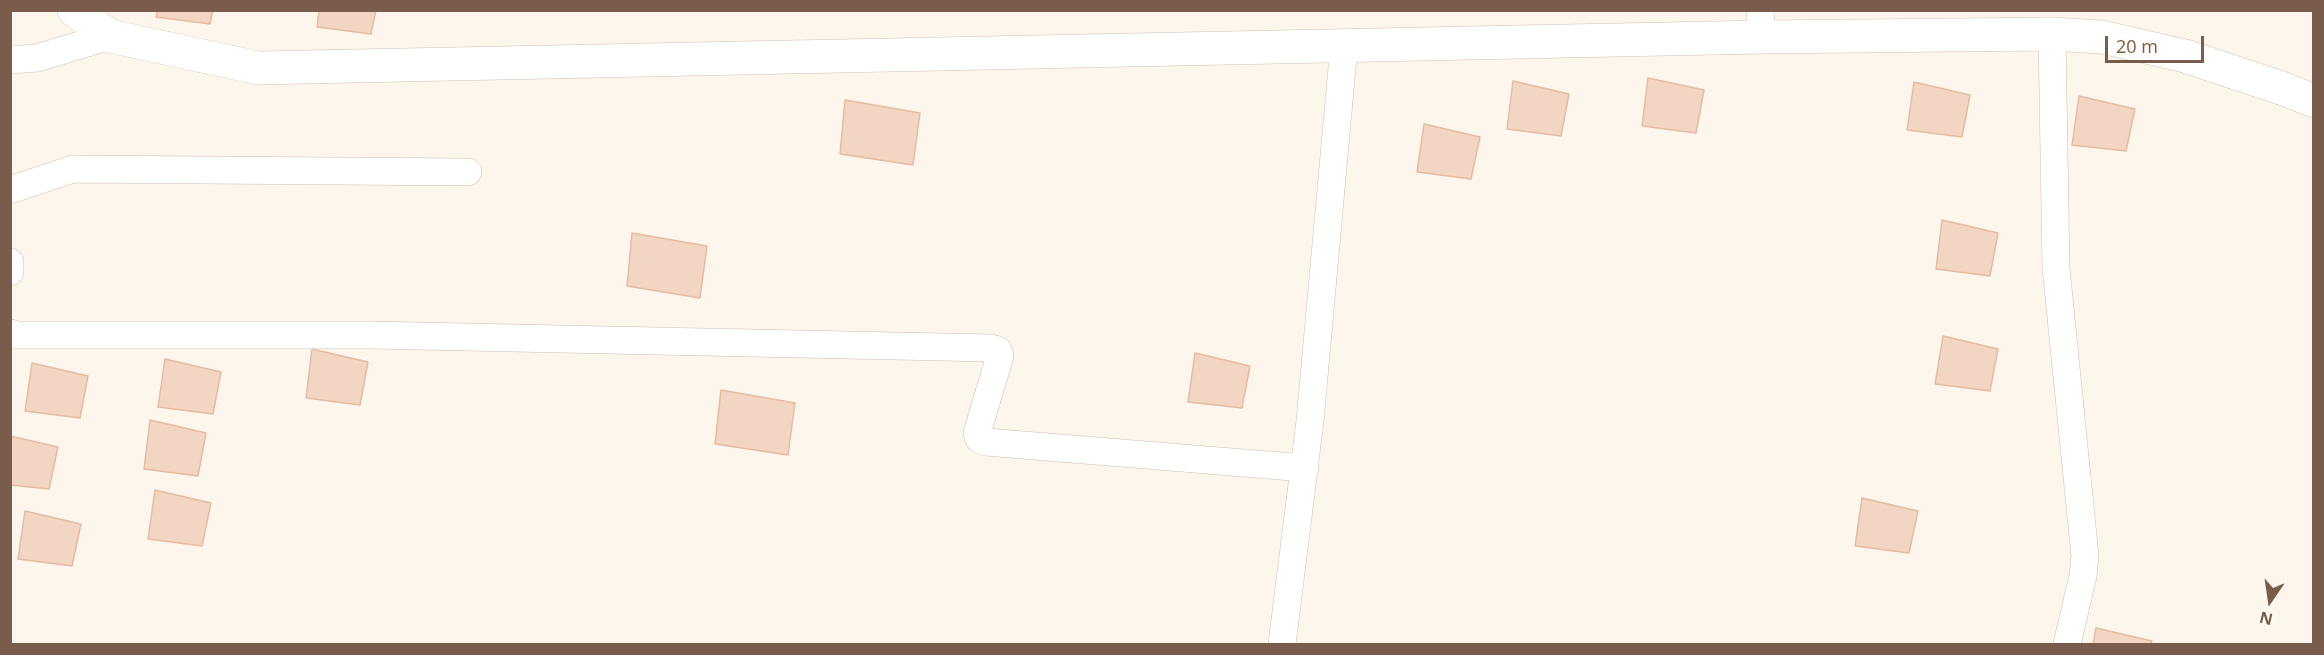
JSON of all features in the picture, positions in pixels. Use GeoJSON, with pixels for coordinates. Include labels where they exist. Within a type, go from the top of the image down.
{"type":"FeatureCollection","features":[{"type":"Feature","properties":{"kind":"street"},"geometry":{"type":"LineString","coordinates":[[75,10],[110,36],[258,68],[1344,46],[1761,24],[2052,34],[2102,37],[2185,56],[2313,101]]}},
{"type":"Feature","properties":{"kind":"street"},"geometry":{"type":"LineString","coordinates":[[2052,34],[2056,268],[2085,556],[2083,576],[2067,645]]}},
{"type":"Feature","properties":{"kind":"street"},"geometry":{"type":"LineString","coordinates":[[10,60],[37,58],[110,36]]}},
{"type":"Feature","properties":{"kind":"street"},"geometry":{"type":"LineString","coordinates":[[1282,645],[1305,468],[1344,46]]}},
{"type":"Feature","properties":{"kind":"street"},"geometry":{"type":"LineString","coordinates":[[10,190],[73,169],[468,171]]}},
{"type":"Feature","properties":{"kind":"street"},"geometry":{"type":"LineString","coordinates":[[10,262],[10,272]]}},
{"type":"Feature","properties":{"kind":"street"},"geometry":{"type":"LineString","coordinates":[[10,333],[16,335],[370,335],[991,348],[998,350],[1000,356],[977,433],[979,439],[986,442],[1305,468]]}},
{"type":"Feature","properties":{"kind":"building"},"geometry":{"type":"Polygon","coordinates":[[[157,10],[213,10],[210,24],[156,17],[157,10]]]}},
{"type":"Feature","properties":{"kind":"building"},"geometry":{"type":"Polygon","coordinates":[[[319,10],[376,10],[371,34],[317,27],[319,10]]]}},
{"type":"Feature","properties":{"kind":"building"},"geometry":{"type":"Polygon","coordinates":[[[1648,78],[1704,90],[1696,133],[1642,126],[1648,78]]]}},
{"type":"Feature","properties":{"kind":"building"},"geometry":{"type":"Polygon","coordinates":[[[1513,81],[1569,94],[1561,136],[1507,129],[1513,81]]]}},
{"type":"Feature","properties":{"kind":"building"},"geometry":{"type":"Polygon","coordinates":[[[1914,82],[1970,95],[1962,137],[1907,130],[1914,82]]]}},
{"type":"Feature","properties":{"kind":"building"},"geometry":{"type":"Polygon","coordinates":[[[2079,96],[2135,109],[2126,151],[2072,145],[2079,96]]]}},
{"type":"Feature","properties":{"kind":"building"},"geometry":{"type":"Polygon","coordinates":[[[845,100],[920,113],[913,165],[840,154],[845,100]]]}},
{"type":"Feature","properties":{"kind":"building"},"geometry":{"type":"Polygon","coordinates":[[[1424,124],[1480,137],[1471,179],[1417,172],[1424,124]]]}},
{"type":"Feature","properties":{"kind":"building"},"geometry":{"type":"Polygon","coordinates":[[[1942,220],[1998,233],[1990,276],[1936,269],[1942,220]]]}},
{"type":"Feature","properties":{"kind":"building"},"geometry":{"type":"Polygon","coordinates":[[[632,233],[707,246],[700,298],[627,286],[632,233]]]}},
{"type":"Feature","properties":{"kind":"building"},"geometry":{"type":"Polygon","coordinates":[[[1943,336],[1998,349],[1990,391],[1935,384],[1943,336]]]}},
{"type":"Feature","properties":{"kind":"building"},"geometry":{"type":"Polygon","coordinates":[[[312,349],[368,362],[360,405],[306,398],[312,349]]]}},
{"type":"Feature","properties":{"kind":"building"},"geometry":{"type":"Polygon","coordinates":[[[1195,353],[1250,366],[1242,408],[1188,402],[1195,353]]]}},
{"type":"Feature","properties":{"kind":"building"},"geometry":{"type":"Polygon","coordinates":[[[165,359],[221,372],[213,414],[158,407],[165,359]]]}},
{"type":"Feature","properties":{"kind":"building"},"geometry":{"type":"Polygon","coordinates":[[[32,363],[88,376],[80,418],[25,411],[32,363]]]}},
{"type":"Feature","properties":{"kind":"building"},"geometry":{"type":"Polygon","coordinates":[[[721,390],[795,403],[788,455],[715,444],[721,390]]]}},
{"type":"Feature","properties":{"kind":"building"},"geometry":{"type":"Polygon","coordinates":[[[150,420],[206,433],[198,476],[144,469],[150,420]]]}},
{"type":"Feature","properties":{"kind":"building"},"geometry":{"type":"Polygon","coordinates":[[[10,436],[58,447],[49,489],[10,485],[10,436]]]}},
{"type":"Feature","properties":{"kind":"building"},"geometry":{"type":"Polygon","coordinates":[[[155,490],[211,503],[202,546],[148,539],[155,490]]]}},
{"type":"Feature","properties":{"kind":"building"},"geometry":{"type":"Polygon","coordinates":[[[1862,498],[1918,511],[1909,553],[1855,546],[1862,498]]]}},
{"type":"Feature","properties":{"kind":"building"},"geometry":{"type":"Polygon","coordinates":[[[25,511],[81,524],[72,566],[18,559],[25,511]]]}},
{"type":"Feature","properties":{"kind":"building"},"geometry":{"type":"Polygon","coordinates":[[[2096,628],[2152,641],[2151,644],[2093,644],[2096,628]]]}}]}
